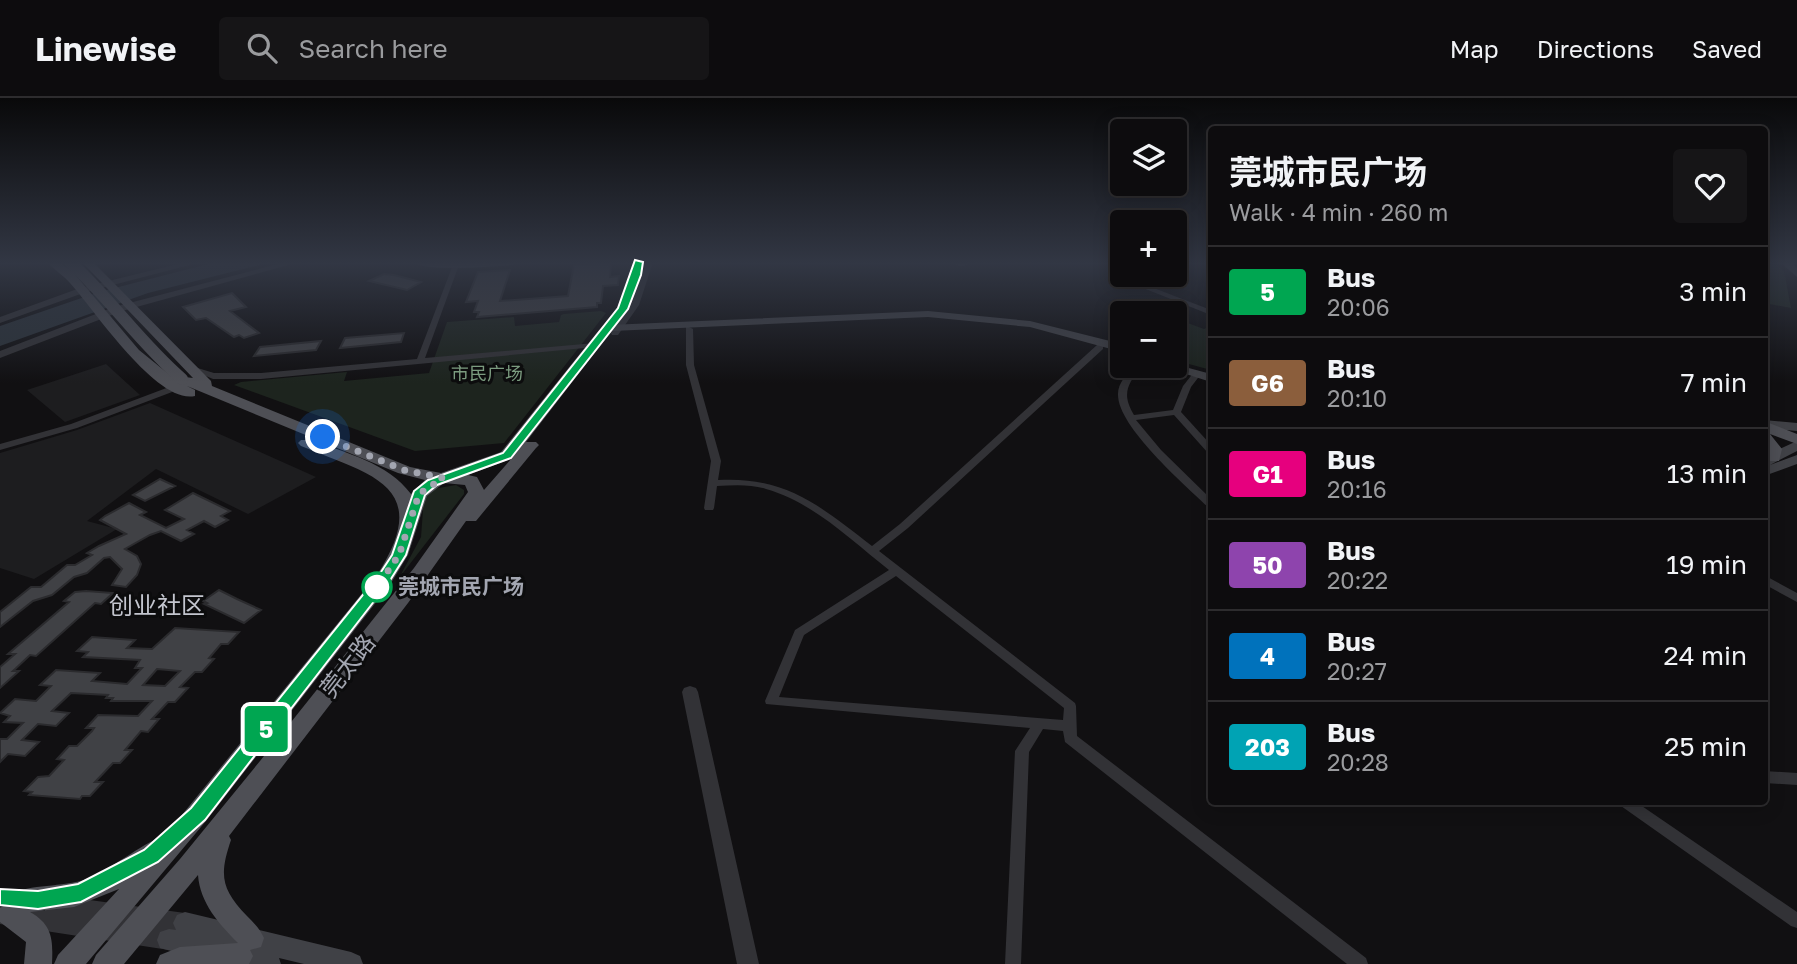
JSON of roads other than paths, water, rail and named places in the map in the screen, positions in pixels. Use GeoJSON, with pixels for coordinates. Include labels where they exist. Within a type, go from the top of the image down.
{"type":"FeatureCollection","features":[{"type":"Feature","properties":{"kind":"main road"},"geometry":{"type":"LineString","coordinates":[[92,302],[139,359],[159,376],[182,377],[209,386],[230,398],[412,473],[443,478],[507,455],[608,333],[928,314],[1030,324],[1110,345]]}},
{"type":"Feature","properties":{"kind":"main road"},"geometry":{"type":"LineString","coordinates":[[118,302],[154,355],[182,377],[207,395],[378,473],[405,498],[409,519]]}},
{"type":"Feature","properties":{"kind":"main road"},"geometry":{"type":"LineString","coordinates":[[129,303],[182,377]]}},
{"type":"Feature","properties":{"kind":"main road"},"geometry":{"type":"LineString","coordinates":[[608,333],[929,319],[1029,329],[1110,350]]}},
{"type":"Feature","properties":{"kind":"main road"},"geometry":{"type":"LineString","coordinates":[[437,553],[498,486],[608,333]]}},
{"type":"Feature","properties":{"kind":"main road"},"geometry":{"type":"LineString","coordinates":[[1187,368],[1208,375]]}},
{"type":"Feature","properties":{"kind":"main road"},"geometry":{"type":"LineString","coordinates":[[1187,372],[1208,376]]}},
{"type":"Feature","properties":{"kind":"main road"},"geometry":{"type":"LineString","coordinates":[[207,395],[230,398]]}},
{"type":"Feature","properties":{"kind":"main road"},"geometry":{"type":"LineString","coordinates":[[1768,427],[1797,427]]}},
{"type":"Feature","properties":{"kind":"main road"},"geometry":{"type":"LineString","coordinates":[[1768,429],[1797,442],[1783,461],[1768,441]]}},
{"type":"Feature","properties":{"kind":"main road"},"geometry":{"type":"LineString","coordinates":[[412,473],[463,472]]}},
{"type":"Feature","properties":{"kind":"main road","name":"莞太路"},"geometry":{"type":"LineString","coordinates":[[68,964],[198,814],[384,579],[399,555],[419,494],[443,478],[471,480],[476,492],[437,553],[227,821],[106,964]]}},
{"type":"Feature","properties":{"kind":"main road"},"geometry":{"type":"LineString","coordinates":[[8,907],[81,893],[151,856],[198,814]]}},
{"type":"Feature","properties":{"kind":"main road"},"geometry":{"type":"LineString","coordinates":[[227,821],[211,857],[208,877],[218,904],[245,947],[269,964]]}},
{"type":"Feature","properties":{"kind":"main road"},"geometry":{"type":"LineString","coordinates":[[8,907],[40,938],[38,964]]}},
{"type":"Feature","properties":{"kind":"main road"},"geometry":{"type":"LineString","coordinates":[[245,947],[180,960],[175,943],[245,947],[351,964]]}},
{"type":"Feature","properties":{"kind":"street"},"geometry":{"type":"LineString","coordinates":[[0,320],[53,302]]}},
{"type":"Feature","properties":{"kind":"street"},"geometry":{"type":"LineString","coordinates":[[421,359],[442,302]]}},
{"type":"Feature","properties":{"kind":"street"},"geometry":{"type":"LineString","coordinates":[[0,447],[74,426],[182,377],[234,377],[421,359],[608,333],[626,302]]}},
{"type":"Feature","properties":{"kind":"street"},"geometry":{"type":"LineString","coordinates":[[1184,302],[1208,312]]}},
{"type":"Feature","properties":{"kind":"street"},"geometry":{"type":"LineString","coordinates":[[0,355],[129,303]]}},
{"type":"Feature","properties":{"kind":"street"},"geometry":{"type":"LineString","coordinates":[[689,329],[690,365],[716,461],[709,508]]}},
{"type":"Feature","properties":{"kind":"street"},"geometry":{"type":"LineString","coordinates":[[873,551],[904,526],[1100,347]]}},
{"type":"Feature","properties":{"kind":"street"},"geometry":{"type":"LineString","coordinates":[[1176,412],[1187,386],[1196,374]]}},
{"type":"Feature","properties":{"kind":"street"},"geometry":{"type":"LineString","coordinates":[[1128,378],[1123,385],[1121,398],[1144,439],[1208,501]]}},
{"type":"Feature","properties":{"kind":"street"},"geometry":{"type":"LineString","coordinates":[[1132,418],[1176,412]]}},
{"type":"Feature","properties":{"kind":"street"},"geometry":{"type":"LineString","coordinates":[[1176,412],[1208,448]]}},
{"type":"Feature","properties":{"kind":"street"},"geometry":{"type":"LineString","coordinates":[[713,482],[746,480],[785,490],[823,513],[1070,706],[1070,738],[1360,964]]}},
{"type":"Feature","properties":{"kind":"street"},"geometry":{"type":"LineString","coordinates":[[898,570],[799,633],[771,701],[1070,726]]}},
{"type":"Feature","properties":{"kind":"street"},"geometry":{"type":"LineString","coordinates":[[1768,581],[1797,598]]}},
{"type":"Feature","properties":{"kind":"street"},"geometry":{"type":"LineString","coordinates":[[690,692],[748,964]]}},
{"type":"Feature","properties":{"kind":"street"},"geometry":{"type":"LineString","coordinates":[[1013,964],[1022,751],[1039,724]]}},
{"type":"Feature","properties":{"kind":"street"},"geometry":{"type":"LineString","coordinates":[[1768,777],[1797,779]]}},
{"type":"Feature","properties":{"kind":"street"},"geometry":{"type":"LineString","coordinates":[[1630,805],[1797,921]]}},
{"type":"Feature","properties":{"kind":"street"},"geometry":{"type":"LineString","coordinates":[[8,907],[140,926],[175,943]]}},
{"type":"Feature","properties":{"kind":"place","name":"莞城市民广场"},"geometry":{"type":"Point","coordinates":[377,587]}},
{"type":"Feature","properties":{"kind":"district","name":"创业社区"},"geometry":{"type":"Point","coordinates":[157,606]}},
{"type":"Feature","properties":{"kind":"park label","name":"市民广场"},"geometry":{"type":"Point","coordinates":[487,374]}}]}
